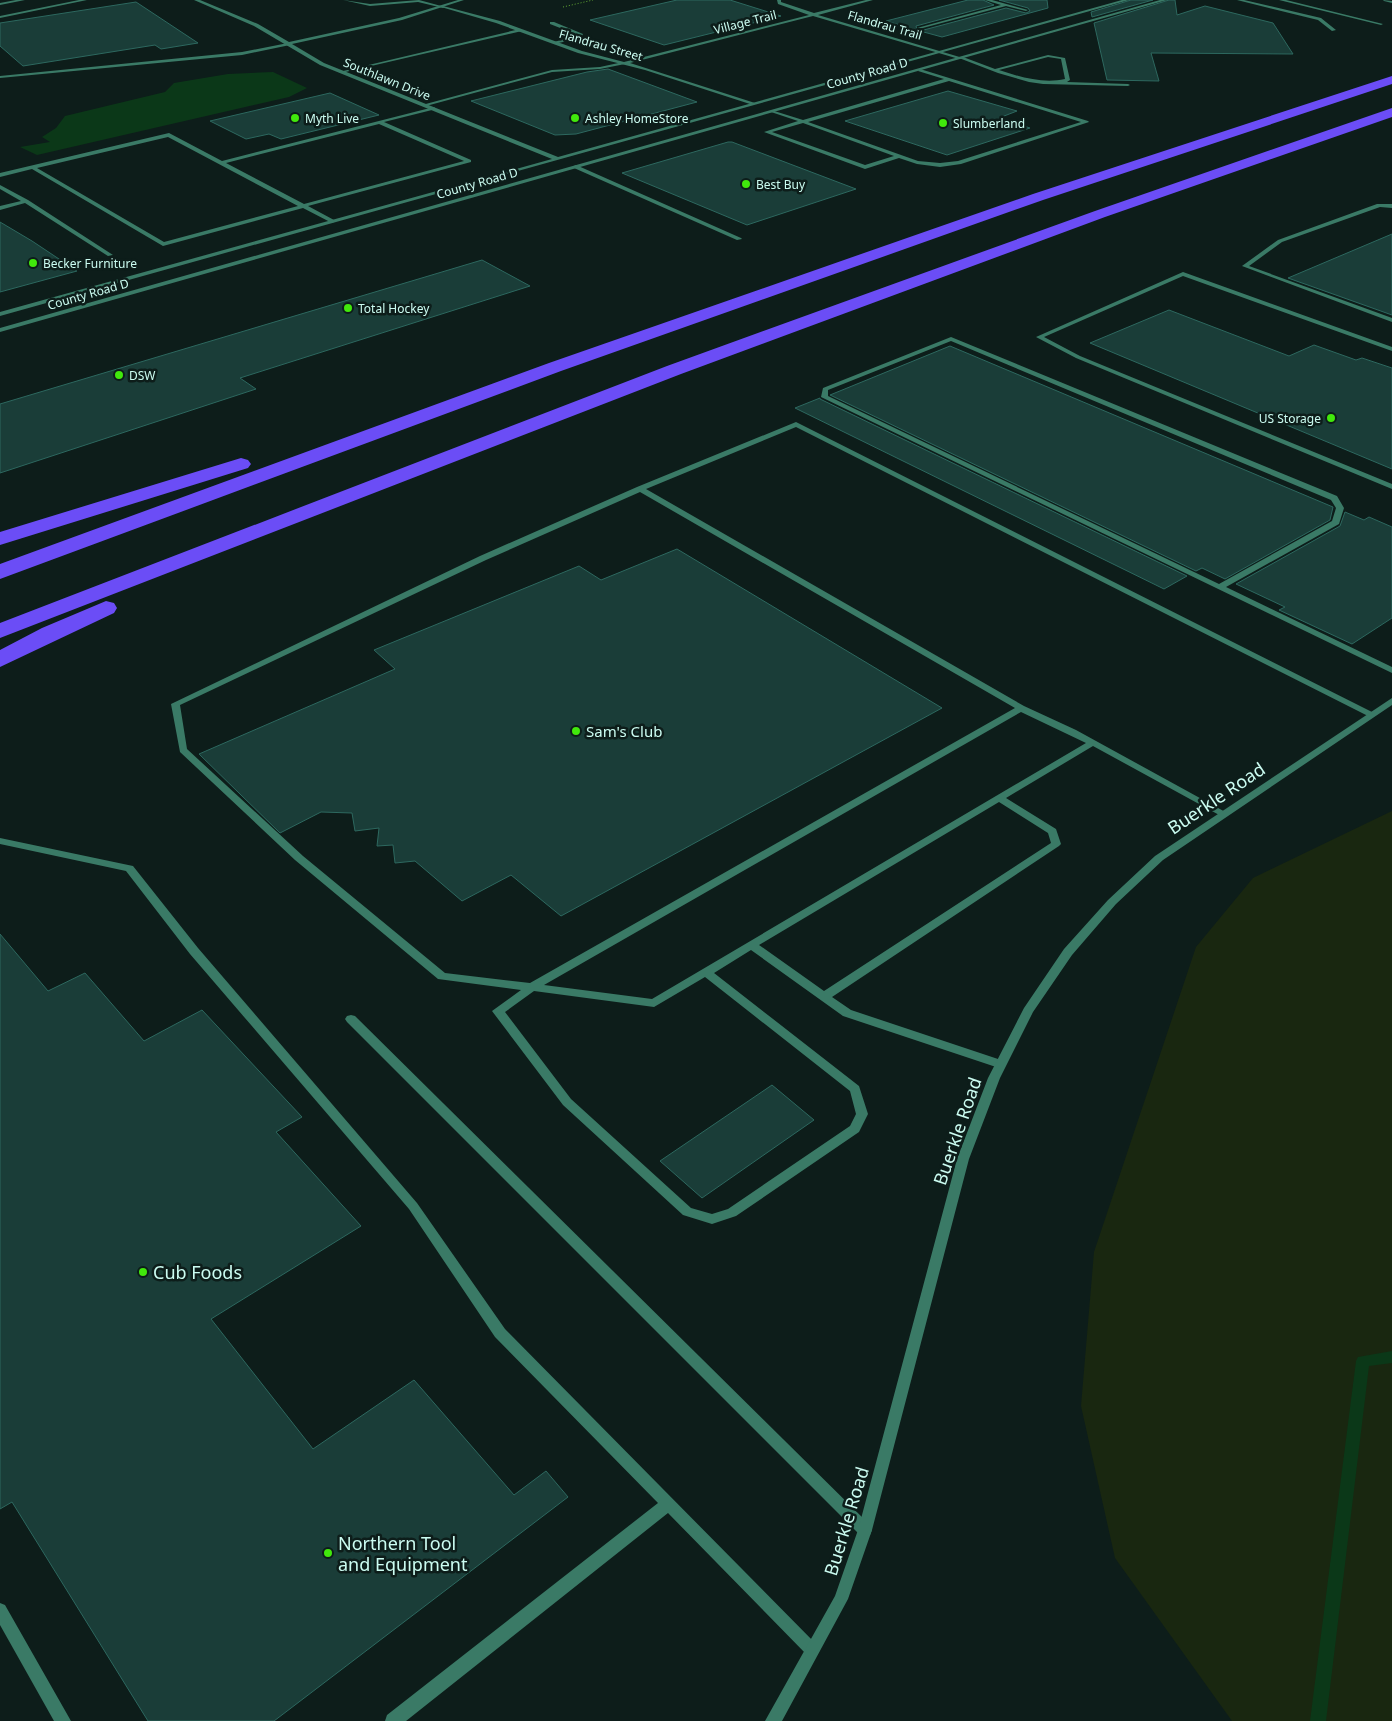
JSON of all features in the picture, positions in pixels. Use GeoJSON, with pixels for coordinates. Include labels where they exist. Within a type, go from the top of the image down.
{"type":"FeatureCollection","features":[{"type":"Feature","properties":{"kind":"highway"},"geometry":{"type":"LineString","coordinates":[[0,572],[555,367],[1038,197],[1392,80]]}},
{"type":"Feature","properties":{"kind":"highway"},"geometry":{"type":"LineString","coordinates":[[0,631],[674,370],[1100,214],[1392,112]]}},
{"type":"Feature","properties":{"kind":"highway"},"geometry":{"type":"LineString","coordinates":[[0,539],[555,367]]}},
{"type":"Feature","properties":{"kind":"highway"},"geometry":{"type":"LineString","coordinates":[[0,660],[50,633],[413,470]]}},
{"type":"Feature","properties":{"kind":"street"},"geometry":{"type":"LineString","coordinates":[[0,4],[23,0]]}},
{"type":"Feature","properties":{"kind":"street"},"geometry":{"type":"LineString","coordinates":[[0,17],[85,0]]}},
{"type":"Feature","properties":{"kind":"street","name":"Southlawn Drive"},"geometry":{"type":"LineString","coordinates":[[196,0],[256,25],[322,64],[556,158],[739,238]]}},
{"type":"Feature","properties":{"kind":"street","name":"Flandrau Street"},"geometry":{"type":"LineString","coordinates":[[345,0],[370,5],[418,1],[443,7],[753,104]]}},
{"type":"Feature","properties":{"kind":"street"},"geometry":{"type":"LineString","coordinates":[[0,77],[65,72],[165,60],[225,57],[266,51],[443,7],[462,0]]}},
{"type":"Feature","properties":{"kind":"street","name":"Flandrau Trail"},"geometry":{"type":"LineString","coordinates":[[779,0],[785,6],[1039,83],[1128,85]]}},
{"type":"Feature","properties":{"kind":"street","name":"Village Trail"},"geometry":{"type":"LineString","coordinates":[[424,105],[552,70],[600,68],[623,63],[871,0]]}},
{"type":"Feature","properties":{"kind":"street"},"geometry":{"type":"LineString","coordinates":[[987,0],[1026,10]]}},
{"type":"Feature","properties":{"kind":"street","name":"County Road D"},"geometry":{"type":"LineString","coordinates":[[0,314],[1127,0]]}},
{"type":"Feature","properties":{"kind":"street","name":"County Road D"},"geometry":{"type":"LineString","coordinates":[[0,330],[1165,0]]}},
{"type":"Feature","properties":{"kind":"street"},"geometry":{"type":"LineString","coordinates":[[1238,0],[1319,19],[1334,30]]}},
{"type":"Feature","properties":{"kind":"street"},"geometry":{"type":"LineString","coordinates":[[1281,0],[1381,24]]}},
{"type":"Feature","properties":{"kind":"street"},"geometry":{"type":"LineString","coordinates":[[1385,0],[1392,2]]}},
{"type":"Feature","properties":{"kind":"street"},"geometry":{"type":"LineString","coordinates":[[11,2],[31,11]]}},
{"type":"Feature","properties":{"kind":"street"},"geometry":{"type":"LineString","coordinates":[[919,28],[1005,5]]}},
{"type":"Feature","properties":{"kind":"street"},"geometry":{"type":"LineString","coordinates":[[552,23],[581,34],[579,37],[556,43]]}},
{"type":"Feature","properties":{"kind":"street"},"geometry":{"type":"LineString","coordinates":[[341,72],[520,30]]}},
{"type":"Feature","properties":{"kind":"street"},"geometry":{"type":"LineString","coordinates":[[998,70],[1048,56],[1063,58],[1068,80],[1060,83]]}},
{"type":"Feature","properties":{"kind":"street"},"geometry":{"type":"LineString","coordinates":[[772,111],[899,156],[929,164],[950,165],[1086,122],[920,70]]}},
{"type":"Feature","properties":{"kind":"street"},"geometry":{"type":"LineString","coordinates":[[899,156],[865,167],[767,132],[950,79]]}},
{"type":"Feature","properties":{"kind":"street"},"geometry":{"type":"LineString","coordinates":[[221,163],[434,108]]}},
{"type":"Feature","properties":{"kind":"street"},"geometry":{"type":"LineString","coordinates":[[32,167],[163,244],[469,160],[381,123]]}},
{"type":"Feature","properties":{"kind":"street"},"geometry":{"type":"LineString","coordinates":[[0,174],[169,135],[332,221]]}},
{"type":"Feature","properties":{"kind":"street"},"geometry":{"type":"LineString","coordinates":[[0,187],[26,201],[110,255]]}},
{"type":"Feature","properties":{"kind":"street"},"geometry":{"type":"LineString","coordinates":[[0,208],[26,201]]}},
{"type":"Feature","properties":{"kind":"street"},"geometry":{"type":"LineString","coordinates":[[1392,206],[1379,205],[1280,241],[1245,266],[1392,320]]}},
{"type":"Feature","properties":{"kind":"street"},"geometry":{"type":"LineString","coordinates":[[1392,349],[1183,274],[1039,337],[1078,357],[1392,487]]}},
{"type":"Feature","properties":{"kind":"street"},"geometry":{"type":"LineString","coordinates":[[1220,587],[1336,522],[1340,508],[1334,498],[951,339],[825,389],[824,397],[1392,670]]}},
{"type":"Feature","properties":{"kind":"street"},"geometry":{"type":"LineString","coordinates":[[1092,743],[753,946],[654,1003],[442,976],[299,858],[182,750],[175,704],[483,558],[640,489],[796,424],[1371,714]]}},
{"type":"Feature","properties":{"kind":"street"},"geometry":{"type":"LineString","coordinates":[[640,489],[1021,708],[1092,743],[1224,814]]}},
{"type":"Feature","properties":{"kind":"street","name":"Buerkle Road"},"geometry":{"type":"LineString","coordinates":[[773,1721],[841,1599],[865,1530],[960,1168],[1000,1064],[1028,1011],[1068,952],[1112,902],[1159,858],[1392,701]]}},
{"type":"Feature","properties":{"kind":"street"},"geometry":{"type":"LineString","coordinates":[[707,973],[855,1089],[862,1114],[855,1129],[732,1213],[712,1219],[687,1212],[566,1102],[498,1011],[531,988],[1021,708]]}},
{"type":"Feature","properties":{"kind":"street"},"geometry":{"type":"LineString","coordinates":[[824,996],[1056,844],[1053,831],[999,798]]}},
{"type":"Feature","properties":{"kind":"street"},"geometry":{"type":"LineString","coordinates":[[0,841],[129,868],[194,951],[413,1206],[500,1333],[812,1650]]}},
{"type":"Feature","properties":{"kind":"street"},"geometry":{"type":"LineString","coordinates":[[753,946],[847,1013],[1000,1064]]}},
{"type":"Feature","properties":{"kind":"street"},"geometry":{"type":"LineString","coordinates":[[351,1018],[865,1530]]}},
{"type":"Feature","properties":{"kind":"street"},"geometry":{"type":"LineString","coordinates":[[393,1721],[668,1504]]}},
{"type":"Feature","properties":{"kind":"street"},"geometry":{"type":"LineString","coordinates":[[0,1610],[64,1721]]}},
{"type":"Feature","properties":{"kind":"shaded area"},"geometry":{"type":"Polygon","coordinates":[[[273,72],[307,88],[289,97],[37,155],[20,147],[50,142],[42,137],[56,128],[65,116],[165,92],[174,83],[228,74],[273,72]]]}},
{"type":"Feature","properties":{"kind":"shaded area"},"geometry":{"type":"Polygon","coordinates":[[[1392,811],[1392,1721],[1232,1721],[1115,1558],[1081,1406],[1094,1252],[1196,947],[1253,878],[1392,811]]]}},
{"type":"Feature","properties":{"kind":"building"},"geometry":{"type":"Polygon","coordinates":[[[677,0],[730,0],[781,16],[664,45],[590,20],[677,0]]]}},
{"type":"Feature","properties":{"kind":"building"},"geometry":{"type":"Polygon","coordinates":[[[968,0],[983,0],[994,5],[916,26],[917,30],[886,21],[968,0]]]}},
{"type":"Feature","properties":{"kind":"building"},"geometry":{"type":"Polygon","coordinates":[[[999,0],[1047,0],[1048,8],[942,37],[920,31],[1006,8],[1026,13],[1030,11],[1028,8],[999,0]]]}},
{"type":"Feature","properties":{"kind":"building"},"geometry":{"type":"Polygon","coordinates":[[[1131,0],[1153,0],[1092,17],[1091,12],[1131,0]]]}},
{"type":"Feature","properties":{"kind":"building"},"geometry":{"type":"Polygon","coordinates":[[[1169,0],[1175,0],[1177,15],[1205,6],[1273,23],[1293,54],[1151,53],[1159,81],[1107,80],[1094,23],[1169,0]]]}},
{"type":"Feature","properties":{"kind":"building"},"geometry":{"type":"Polygon","coordinates":[[[136,2],[198,43],[161,49],[155,45],[23,66],[0,46],[0,23],[136,2]]]}},
{"type":"Feature","properties":{"kind":"building","name":"Ashley HomeStore"},"geometry":{"type":"Polygon","coordinates":[[[608,69],[697,102],[576,134],[555,135],[471,101],[587,72],[608,69]]]}},
{"type":"Feature","properties":{"kind":"building","name":"Slumberland"},"geometry":{"type":"Polygon","coordinates":[[[948,91],[1017,111],[999,118],[1030,128],[947,155],[845,121],[948,91]]]}},
{"type":"Feature","properties":{"kind":"building","name":"Myth Live"},"geometry":{"type":"Polygon","coordinates":[[[330,93],[379,115],[281,139],[269,134],[246,139],[210,121],[330,93]]]}},
{"type":"Feature","properties":{"kind":"building","name":"Best Buy"},"geometry":{"type":"Polygon","coordinates":[[[728,142],[856,189],[747,225],[622,173],[728,142]]]}},
{"type":"Feature","properties":{"kind":"building","name":"Becker Furniture"},"geometry":{"type":"Polygon","coordinates":[[[0,222],[32,241],[77,271],[0,292],[0,222]]]}},
{"type":"Feature","properties":{"kind":"building"},"geometry":{"type":"Polygon","coordinates":[[[1392,234],[1392,315],[1288,278],[1392,234]]]}},
{"type":"Feature","properties":{"kind":"building"},"geometry":{"type":"Polygon","coordinates":[[[482,260],[530,286],[240,378],[256,389],[0,473],[0,404],[482,260]]]}},
{"type":"Feature","properties":{"kind":"building","name":"US Storage"},"geometry":{"type":"Polygon","coordinates":[[[1169,310],[1289,356],[1314,345],[1356,360],[1362,358],[1392,368],[1392,469],[1090,343],[1169,310]]]}},
{"type":"Feature","properties":{"kind":"building"},"geometry":{"type":"Polygon","coordinates":[[[950,346],[1333,507],[1330,520],[1225,579],[1202,568],[1196,571],[830,395],[950,346]]]}},
{"type":"Feature","properties":{"kind":"building"},"geometry":{"type":"Polygon","coordinates":[[[820,398],[1187,576],[1164,589],[795,408],[820,398]]]}},
{"type":"Feature","properties":{"kind":"building"},"geometry":{"type":"Polygon","coordinates":[[[1345,512],[1364,520],[1369,517],[1392,527],[1392,618],[1352,644],[1279,610],[1285,607],[1236,584],[1340,526],[1345,512]]]}},
{"type":"Feature","properties":{"kind":"building","name":"Sam's Club"},"geometry":{"type":"Polygon","coordinates":[[[677,549],[942,708],[561,916],[511,875],[462,901],[415,861],[395,863],[393,845],[377,846],[379,828],[355,831],[352,813],[321,812],[280,833],[199,754],[395,669],[374,650],[579,566],[601,580],[677,549]]]}},
{"type":"Feature","properties":{"kind":"building","name":"Cub Foods"},"geometry":{"type":"Polygon","coordinates":[[[0,934],[48,991],[85,973],[144,1041],[202,1010],[302,1117],[276,1132],[361,1226],[211,1319],[313,1449],[414,1380],[514,1495],[546,1471],[568,1497],[274,1721],[148,1721],[12,1502],[0,1509],[0,934]]]}},
{"type":"Feature","properties":{"kind":"building"},"geometry":{"type":"Polygon","coordinates":[[[772,1085],[814,1120],[702,1198],[660,1161],[772,1085]]]}},
{"type":"Feature","properties":{"kind":"waterway"},"geometry":{"type":"LineString","coordinates":[[1318,1721],[1363,1361],[1392,1357]]}},
{"type":"Feature","properties":{"kind":"place","name":"Myth Live"},"geometry":{"type":"Point","coordinates":[295,118]}},
{"type":"Feature","properties":{"kind":"place","name":"Ashley HomeStore"},"geometry":{"type":"Point","coordinates":[575,118]}},
{"type":"Feature","properties":{"kind":"place","name":"Slumberland"},"geometry":{"type":"Point","coordinates":[943,123]}},
{"type":"Feature","properties":{"kind":"place","name":"Best Buy"},"geometry":{"type":"Point","coordinates":[746,184]}},
{"type":"Feature","properties":{"kind":"place","name":"Becker Furniture"},"geometry":{"type":"Point","coordinates":[33,263]}},
{"type":"Feature","properties":{"kind":"place","name":"Total Hockey"},"geometry":{"type":"Point","coordinates":[348,308]}},
{"type":"Feature","properties":{"kind":"place","name":"DSW"},"geometry":{"type":"Point","coordinates":[119,375]}},
{"type":"Feature","properties":{"kind":"place","name":"US Storage"},"geometry":{"type":"Point","coordinates":[1331,418]}},
{"type":"Feature","properties":{"kind":"place","name":"Sam's Club"},"geometry":{"type":"Point","coordinates":[576,731]}},
{"type":"Feature","properties":{"kind":"place","name":"Cub Foods"},"geometry":{"type":"Point","coordinates":[143,1272]}},
{"type":"Feature","properties":{"kind":"place","name":"Northern Tool and Equipment"},"geometry":{"type":"Point","coordinates":[328,1553]}}]}
